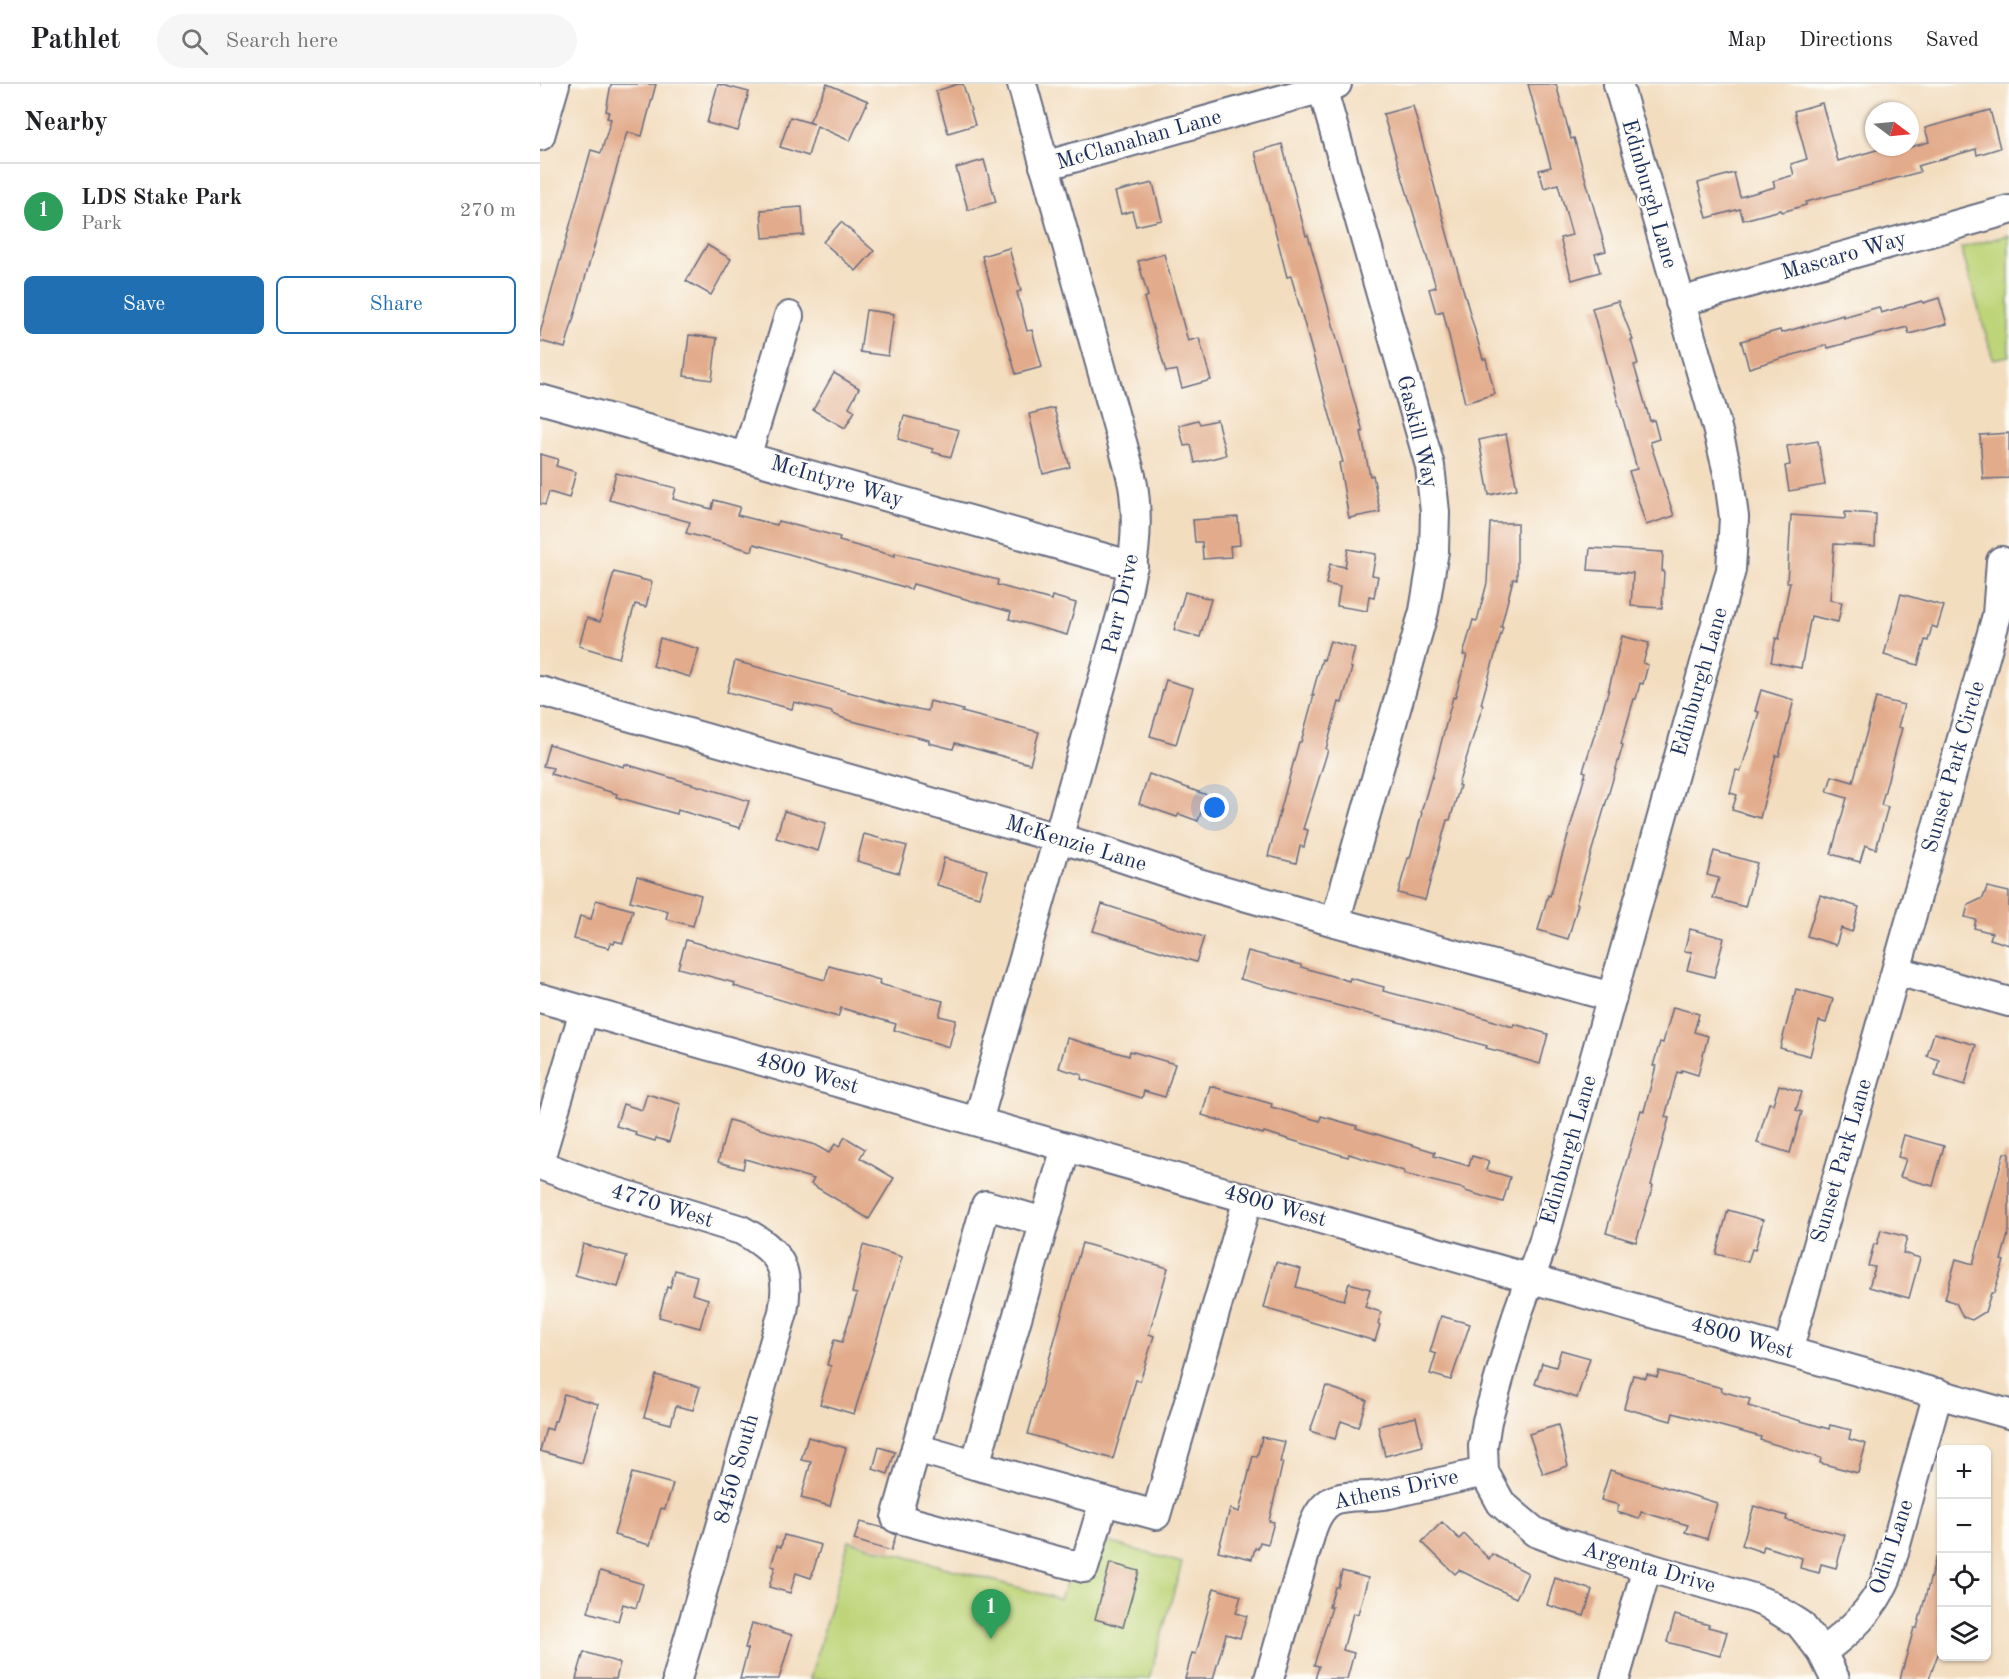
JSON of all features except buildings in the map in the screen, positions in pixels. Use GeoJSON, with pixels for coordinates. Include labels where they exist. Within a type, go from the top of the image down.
{"type":"FeatureCollection","features":[{"type":"Feature","properties":{"kind":"street"},"geometry":{"type":"LineString","coordinates":[[540,136],[555,84]]}},
{"type":"Feature","properties":{"kind":"street","name":"Parr Drive"},"geometry":{"type":"LineString","coordinates":[[978,1121],[1124,605],[1133,566],[1136,523],[1134,490],[1122,442],[1022,84]]}},
{"type":"Feature","properties":{"kind":"street","name":"Edinburgh Lane"},"geometry":{"type":"LineString","coordinates":[[1530,1276],[1542,1245],[1731,570],[1734,518],[1728,474],[1716,424],[1618,84]]}},
{"type":"Feature","properties":{"kind":"street","name":"McClanahan Lane"},"geometry":{"type":"LineString","coordinates":[[1044,166],[1327,85]]}},
{"type":"Feature","properties":{"kind":"street","name":"Gaskill Way"},"geometry":{"type":"LineString","coordinates":[[1327,85],[1430,466],[1435,512],[1434,551],[1424,611],[1335,922]]}},
{"type":"Feature","properties":{"kind":"street","name":"Mascaro Way"},"geometry":{"type":"LineString","coordinates":[[1680,302],[2009,210]]}},
{"type":"Feature","properties":{"kind":"street"},"geometry":{"type":"LineString","coordinates":[[746,457],[789,316]]}},
{"type":"Feature","properties":{"kind":"street","name":"McIntyre Way"},"geometry":{"type":"LineString","coordinates":[[540,399],[1133,566]]}},
{"type":"Feature","properties":{"kind":"street","name":"Sunset Park Circle"},"geometry":{"type":"LineString","coordinates":[[1897,971],[1997,615],[2001,561]]}},
{"type":"Feature","properties":{"kind":"street","name":"McKenzie Lane"},"geometry":{"type":"LineString","coordinates":[[540,691],[1058,838],[1198,883],[1612,997]]}},
{"type":"Feature","properties":{"kind":"street"},"geometry":{"type":"LineString","coordinates":[[1897,971],[2009,1002]]}},
{"type":"Feature","properties":{"kind":"street","name":"Sunset Park Lane"},"geometry":{"type":"LineString","coordinates":[[1788,1351],[1897,971]]}},
{"type":"Feature","properties":{"kind":"street","name":"4800 West"},"geometry":{"type":"LineString","coordinates":[[540,998],[1530,1276],[2009,1414]]}},
{"type":"Feature","properties":{"kind":"street"},"geometry":{"type":"LineString","coordinates":[[540,1159],[584,1011]]}},
{"type":"Feature","properties":{"kind":"street"},"geometry":{"type":"LineString","coordinates":[[975,1465],[1066,1147]]}},
{"type":"Feature","properties":{"kind":"street","name":"4770 West"},"geometry":{"type":"LineString","coordinates":[[540,1165],[597,1186],[741,1230],[763,1242],[778,1258]]}},
{"type":"Feature","properties":{"kind":"street"},"geometry":{"type":"LineString","coordinates":[[916,1448],[1156,1515],[1248,1198]]}},
{"type":"Feature","properties":{"kind":"street"},"geometry":{"type":"LineString","coordinates":[[1044,1222],[986,1205],[896,1518],[1084,1568],[1104,1501]]}},
{"type":"Feature","properties":{"kind":"street","name":"8450 South"},"geometry":{"type":"LineString","coordinates":[[677,1679],[783,1312],[786,1294],[784,1275],[778,1258]]}},
{"type":"Feature","properties":{"kind":"street","name":"Athens Drive"},"geometry":{"type":"LineString","coordinates":[[1269,1679],[1316,1515],[1323,1506],[1332,1499],[1374,1497],[1484,1472],[1483,1446],[1487,1421],[1530,1276]]}},
{"type":"Feature","properties":{"kind":"street","name":"Odin Lane"},"geometry":{"type":"LineString","coordinates":[[1822,1652],[1852,1629],[1868,1612],[1880,1593],[1887,1577],[1938,1393]]}},
{"type":"Feature","properties":{"kind":"street","name":"Argenta Drive"},"geometry":{"type":"LineString","coordinates":[[1484,1472],[1502,1503],[1535,1532],[1564,1543],[1768,1604],[1800,1624],[1822,1652]]}},
{"type":"Feature","properties":{"kind":"street"},"geometry":{"type":"LineString","coordinates":[[1615,1679],[1647,1567]]}},
{"type":"Feature","properties":{"kind":"street"},"geometry":{"type":"LineString","coordinates":[[1822,1652],[1835,1679]]}},
{"type":"Feature","properties":{"kind":"green space"},"geometry":{"type":"Polygon","coordinates":[[[2009,235],[2009,356],[1993,359],[1961,248],[2009,235]]]}},
{"type":"Feature","properties":{"kind":"green space"},"geometry":{"type":"Polygon","coordinates":[[[849,1541],[1060,1599],[1066,1583],[1105,1541],[1182,1563],[1149,1679],[810,1679],[849,1541]]]}},
{"type":"Feature","properties":{"kind":"place","name":"LDS Stake Park"},"geometry":{"type":"Point","coordinates":[991,1639]}}]}
